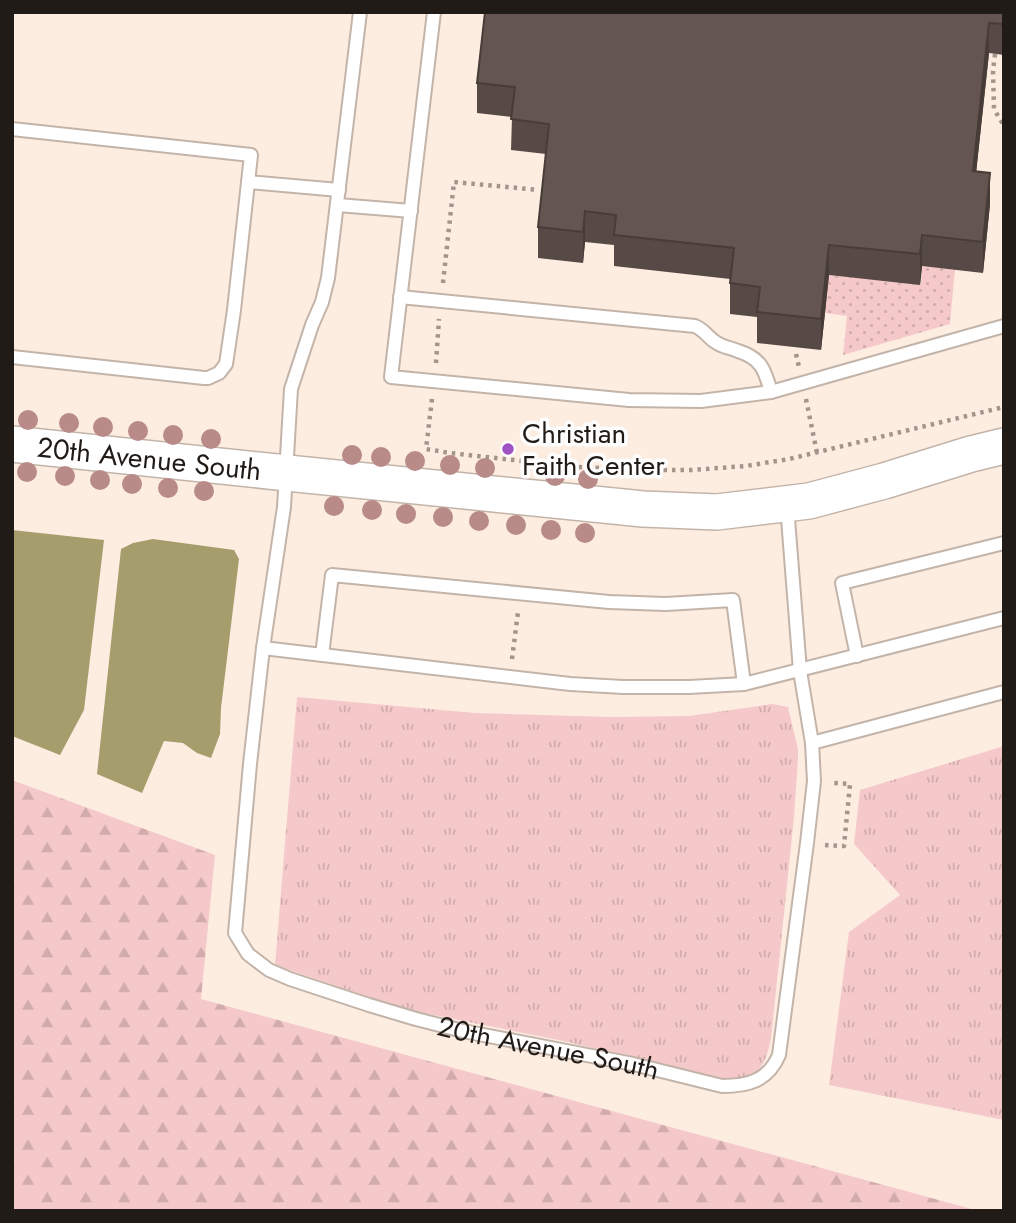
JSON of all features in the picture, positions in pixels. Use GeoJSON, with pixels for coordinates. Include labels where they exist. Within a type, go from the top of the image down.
{"type":"FeatureCollection","features":[{"type":"Feature","properties":{"kind":"street","name":"20th Avenue South"},"geometry":{"type":"LineString","coordinates":[[12,444],[643,509],[717,512],[809,501],[1004,446]]}},
{"type":"Feature","properties":{"kind":"lane","name":"20th Avenue South"},"geometry":{"type":"LineString","coordinates":[[360,12],[328,278],[323,302],[312,325],[291,389],[284,507],[263,648],[235,933],[248,954],[269,970],[290,979],[416,1020],[463,1031],[633,1064],[722,1086],[752,1083],[766,1074],[775,1065],[779,1055],[814,780],[812,743],[800,671],[786,504]]}},
{"type":"Feature","properties":{"kind":"lane"},"geometry":{"type":"LineString","coordinates":[[434,12],[391,377],[629,400],[701,401],[771,392],[1004,326]]}},
{"type":"Feature","properties":{"kind":"lane"},"geometry":{"type":"LineString","coordinates":[[12,129],[251,155],[234,310],[226,364],[219,373],[204,378],[12,357]]}},
{"type":"Feature","properties":{"kind":"lane"},"geometry":{"type":"LineString","coordinates":[[248,182],[339,190]]}},
{"type":"Feature","properties":{"kind":"lane"},"geometry":{"type":"LineString","coordinates":[[338,205],[411,211]]}},
{"type":"Feature","properties":{"kind":"lane"},"geometry":{"type":"LineString","coordinates":[[400,297],[695,326],[720,345],[747,354],[759,362],[771,392]]}},
{"type":"Feature","properties":{"kind":"lane"},"geometry":{"type":"LineString","coordinates":[[857,656],[842,583],[1004,543]]}},
{"type":"Feature","properties":{"kind":"lane"},"geometry":{"type":"LineString","coordinates":[[322,655],[332,575],[609,602],[666,604],[733,600],[744,684]]}},
{"type":"Feature","properties":{"kind":"lane"},"geometry":{"type":"LineString","coordinates":[[263,648],[570,684],[689,687],[744,684],[1004,618]]}},
{"type":"Feature","properties":{"kind":"lane"},"geometry":{"type":"LineString","coordinates":[[812,743],[1004,692]]}},
{"type":"Feature","properties":{"kind":"path"},"geometry":{"type":"LineString","coordinates":[[995,54],[994,109],[1004,126]]}},
{"type":"Feature","properties":{"kind":"path"},"geometry":{"type":"LineString","coordinates":[[426,449],[577,467],[691,470],[746,466],[789,459],[1004,407]]}},
{"type":"Feature","properties":{"kind":"path"},"geometry":{"type":"LineString","coordinates":[[510,677],[520,593]]}},
{"type":"Feature","properties":{"kind":"green space"},"geometry":{"type":"Polygon","coordinates":[[[922,266],[955,269],[950,324],[843,355],[847,316],[825,313],[829,275],[921,284],[922,266]]]}},
{"type":"Feature","properties":{"kind":"green space"},"geometry":{"type":"Polygon","coordinates":[[[297,697],[475,713],[611,717],[689,716],[772,704],[788,707],[798,749],[794,817],[771,1039],[760,1068],[747,1078],[738,1080],[715,1078],[568,1042],[404,1009],[275,965],[297,697]]]}},
{"type":"Feature","properties":{"kind":"green space"},"geometry":{"type":"Polygon","coordinates":[[[1004,746],[1004,1120],[829,1085],[849,932],[900,895],[854,844],[860,790],[1004,746]]]}},
{"type":"Feature","properties":{"kind":"green space"},"geometry":{"type":"Polygon","coordinates":[[[12,780],[215,855],[201,999],[979,1211],[12,1211],[12,780]]]}},
{"type":"Feature","properties":{"kind":"shaded area"},"geometry":{"type":"Polygon","coordinates":[[[12,530],[104,540],[84,710],[60,755],[12,736],[12,530]]]}},
{"type":"Feature","properties":{"kind":"shaded area"},"geometry":{"type":"Polygon","coordinates":[[[153,539],[234,550],[239,559],[220,734],[211,758],[197,753],[183,743],[164,741],[142,793],[97,774],[121,549],[133,543],[153,539]]]}},
{"type":"Feature","properties":{"kind":"building"},"geometry":{"type":"Polygon","coordinates":[[[485,12],[1004,12],[1004,24],[989,23],[973,171],[990,173],[983,242],[922,235],[920,254],[829,245],[821,319],[757,312],[760,287],[730,283],[734,248],[614,235],[616,215],[585,211],[583,232],[538,227],[549,124],[511,119],[515,87],[477,83],[485,12]]]}},
{"type":"Feature","properties":{"kind":"place","name":"Christian Faith Center"},"geometry":{"type":"Point","coordinates":[508,449]}}]}
